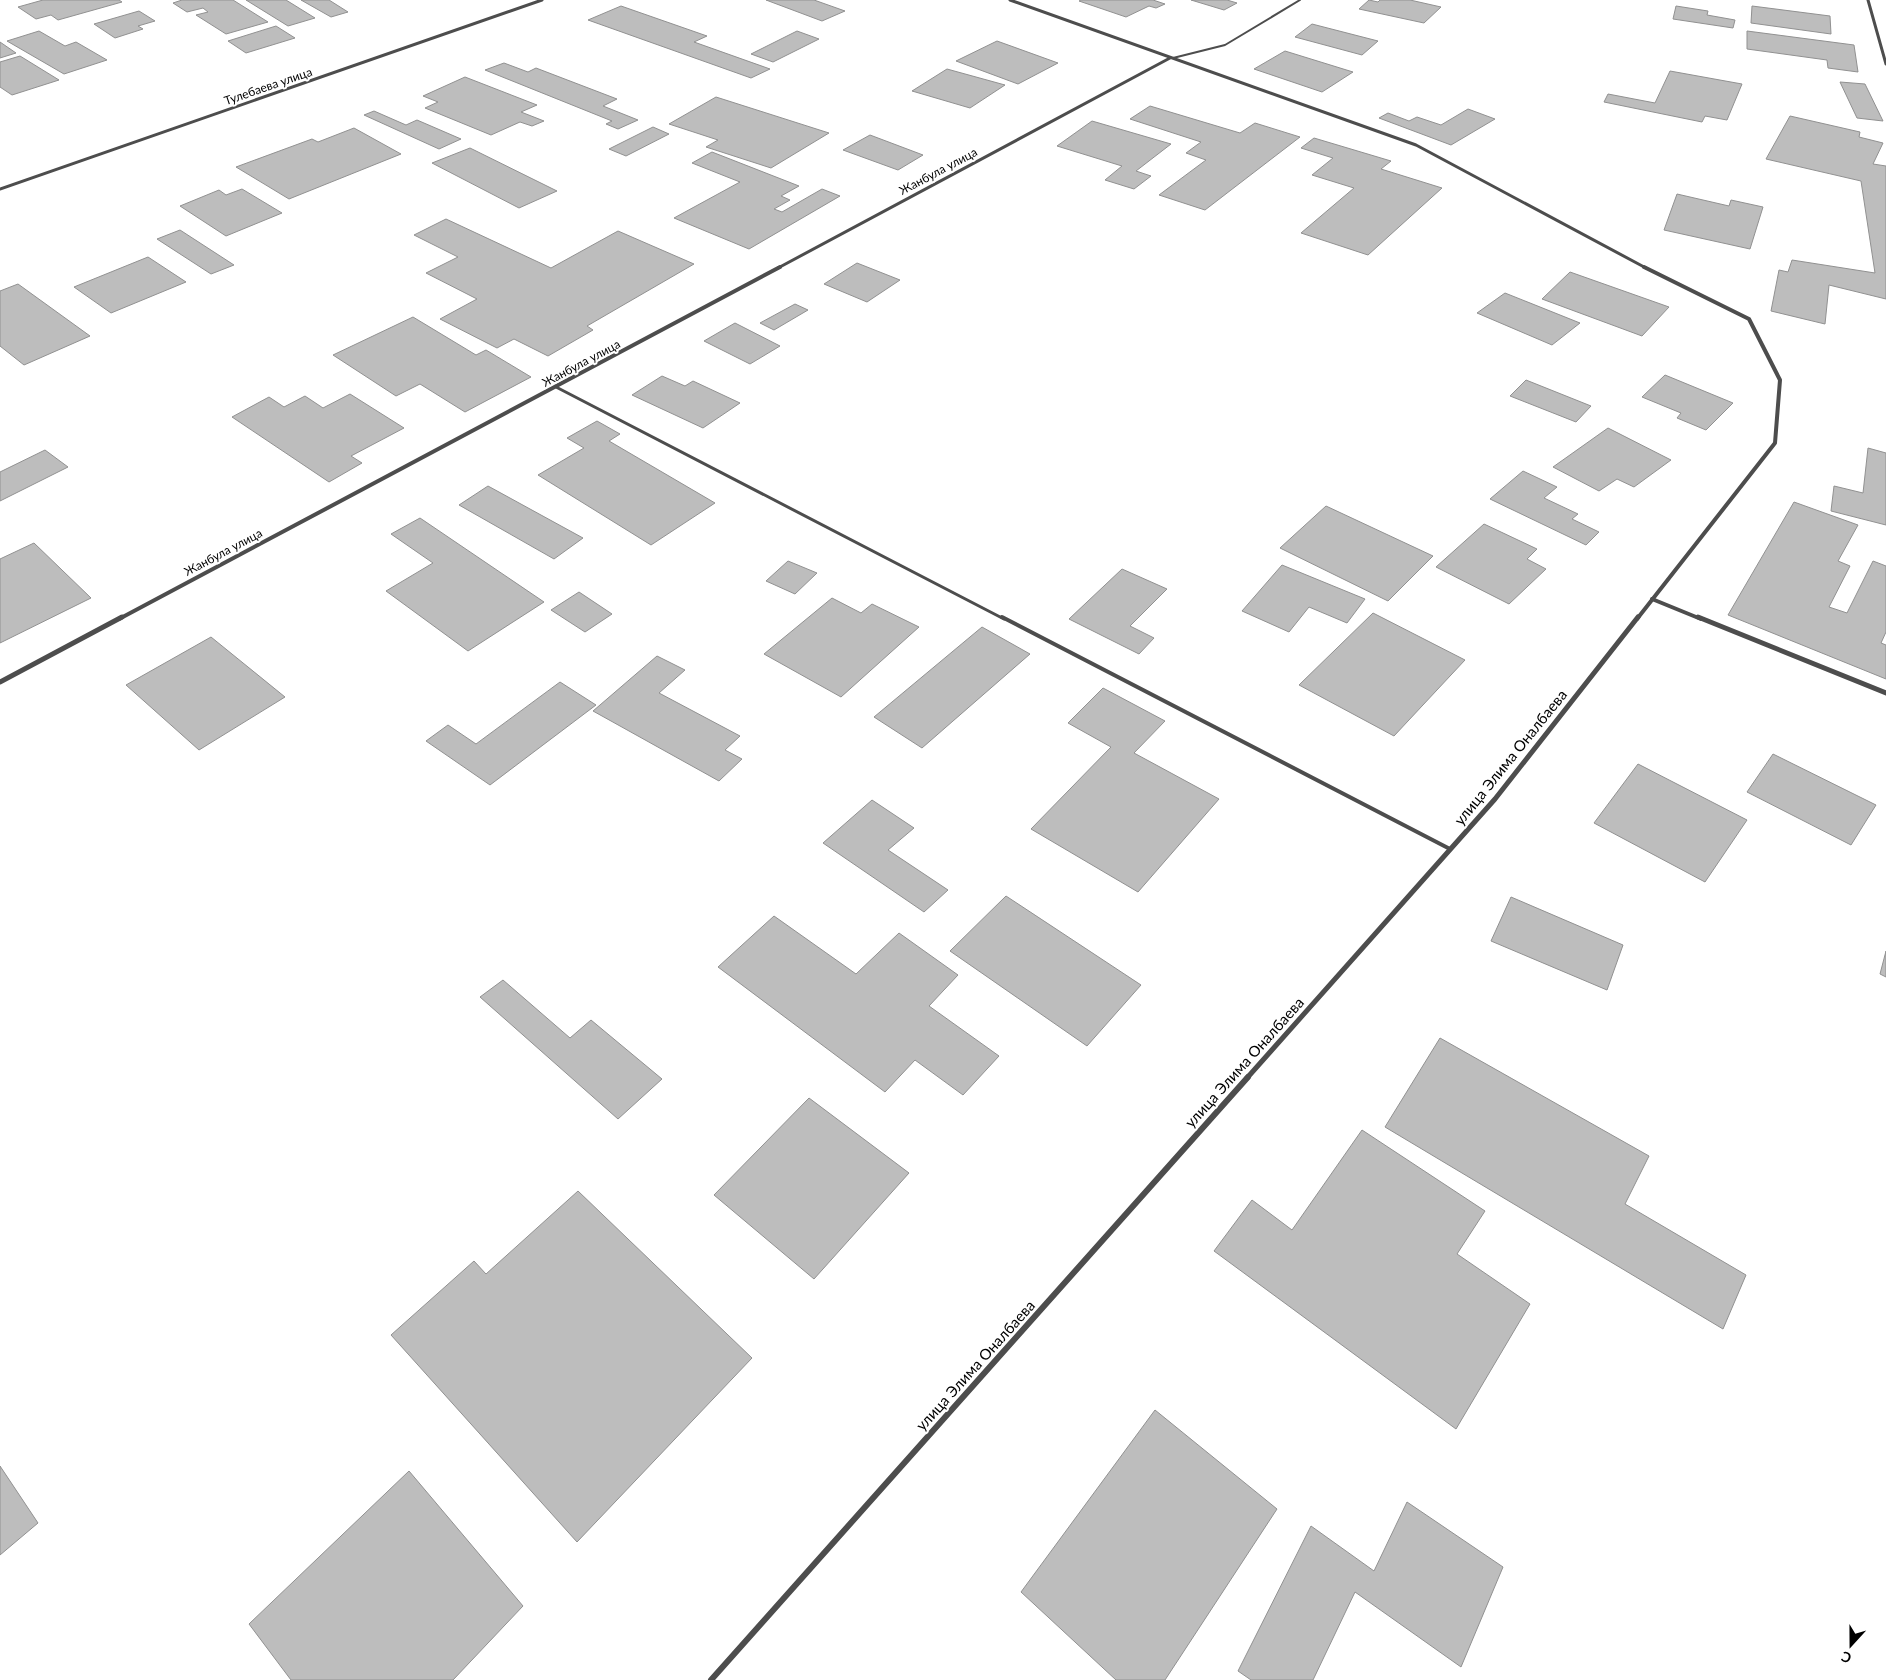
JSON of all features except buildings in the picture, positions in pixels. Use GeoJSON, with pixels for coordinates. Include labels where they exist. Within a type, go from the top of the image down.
{"type":"FeatureCollection","features":[{"type":"Feature","properties":{"kind":"street","name":"Тулебаева улица"},"geometry":{"type":"LineString","coordinates":[[0,190],[542,0]]}},
{"type":"Feature","properties":{"kind":"street"},"geometry":{"type":"LineString","coordinates":[[1010,0],[1172,58]]}},
{"type":"Feature","properties":{"kind":"street"},"geometry":{"type":"LineString","coordinates":[[1868,0],[1886,64]]}},
{"type":"Feature","properties":{"kind":"street","name":"Жанбула улица"},"geometry":{"type":"LineString","coordinates":[[0,682],[1172,58]]}},
{"type":"Feature","properties":{"kind":"street","name":"улица Элима Оналбаева"},"geometry":{"type":"LineString","coordinates":[[710,1680],[1495,800],[1775,443],[1780,380],[1749,319],[1622,256],[1416,145],[1172,58]]}},
{"type":"Feature","properties":{"kind":"street"},"geometry":{"type":"LineString","coordinates":[[1652,599],[1886,693]]}},
{"type":"Feature","properties":{"kind":"lane"},"geometry":{"type":"LineString","coordinates":[[1172,58],[1225,45],[1300,0]]}},
{"type":"Feature","properties":{"kind":"lane"},"geometry":{"type":"LineString","coordinates":[[556,387],[1450,850]]}}]}
